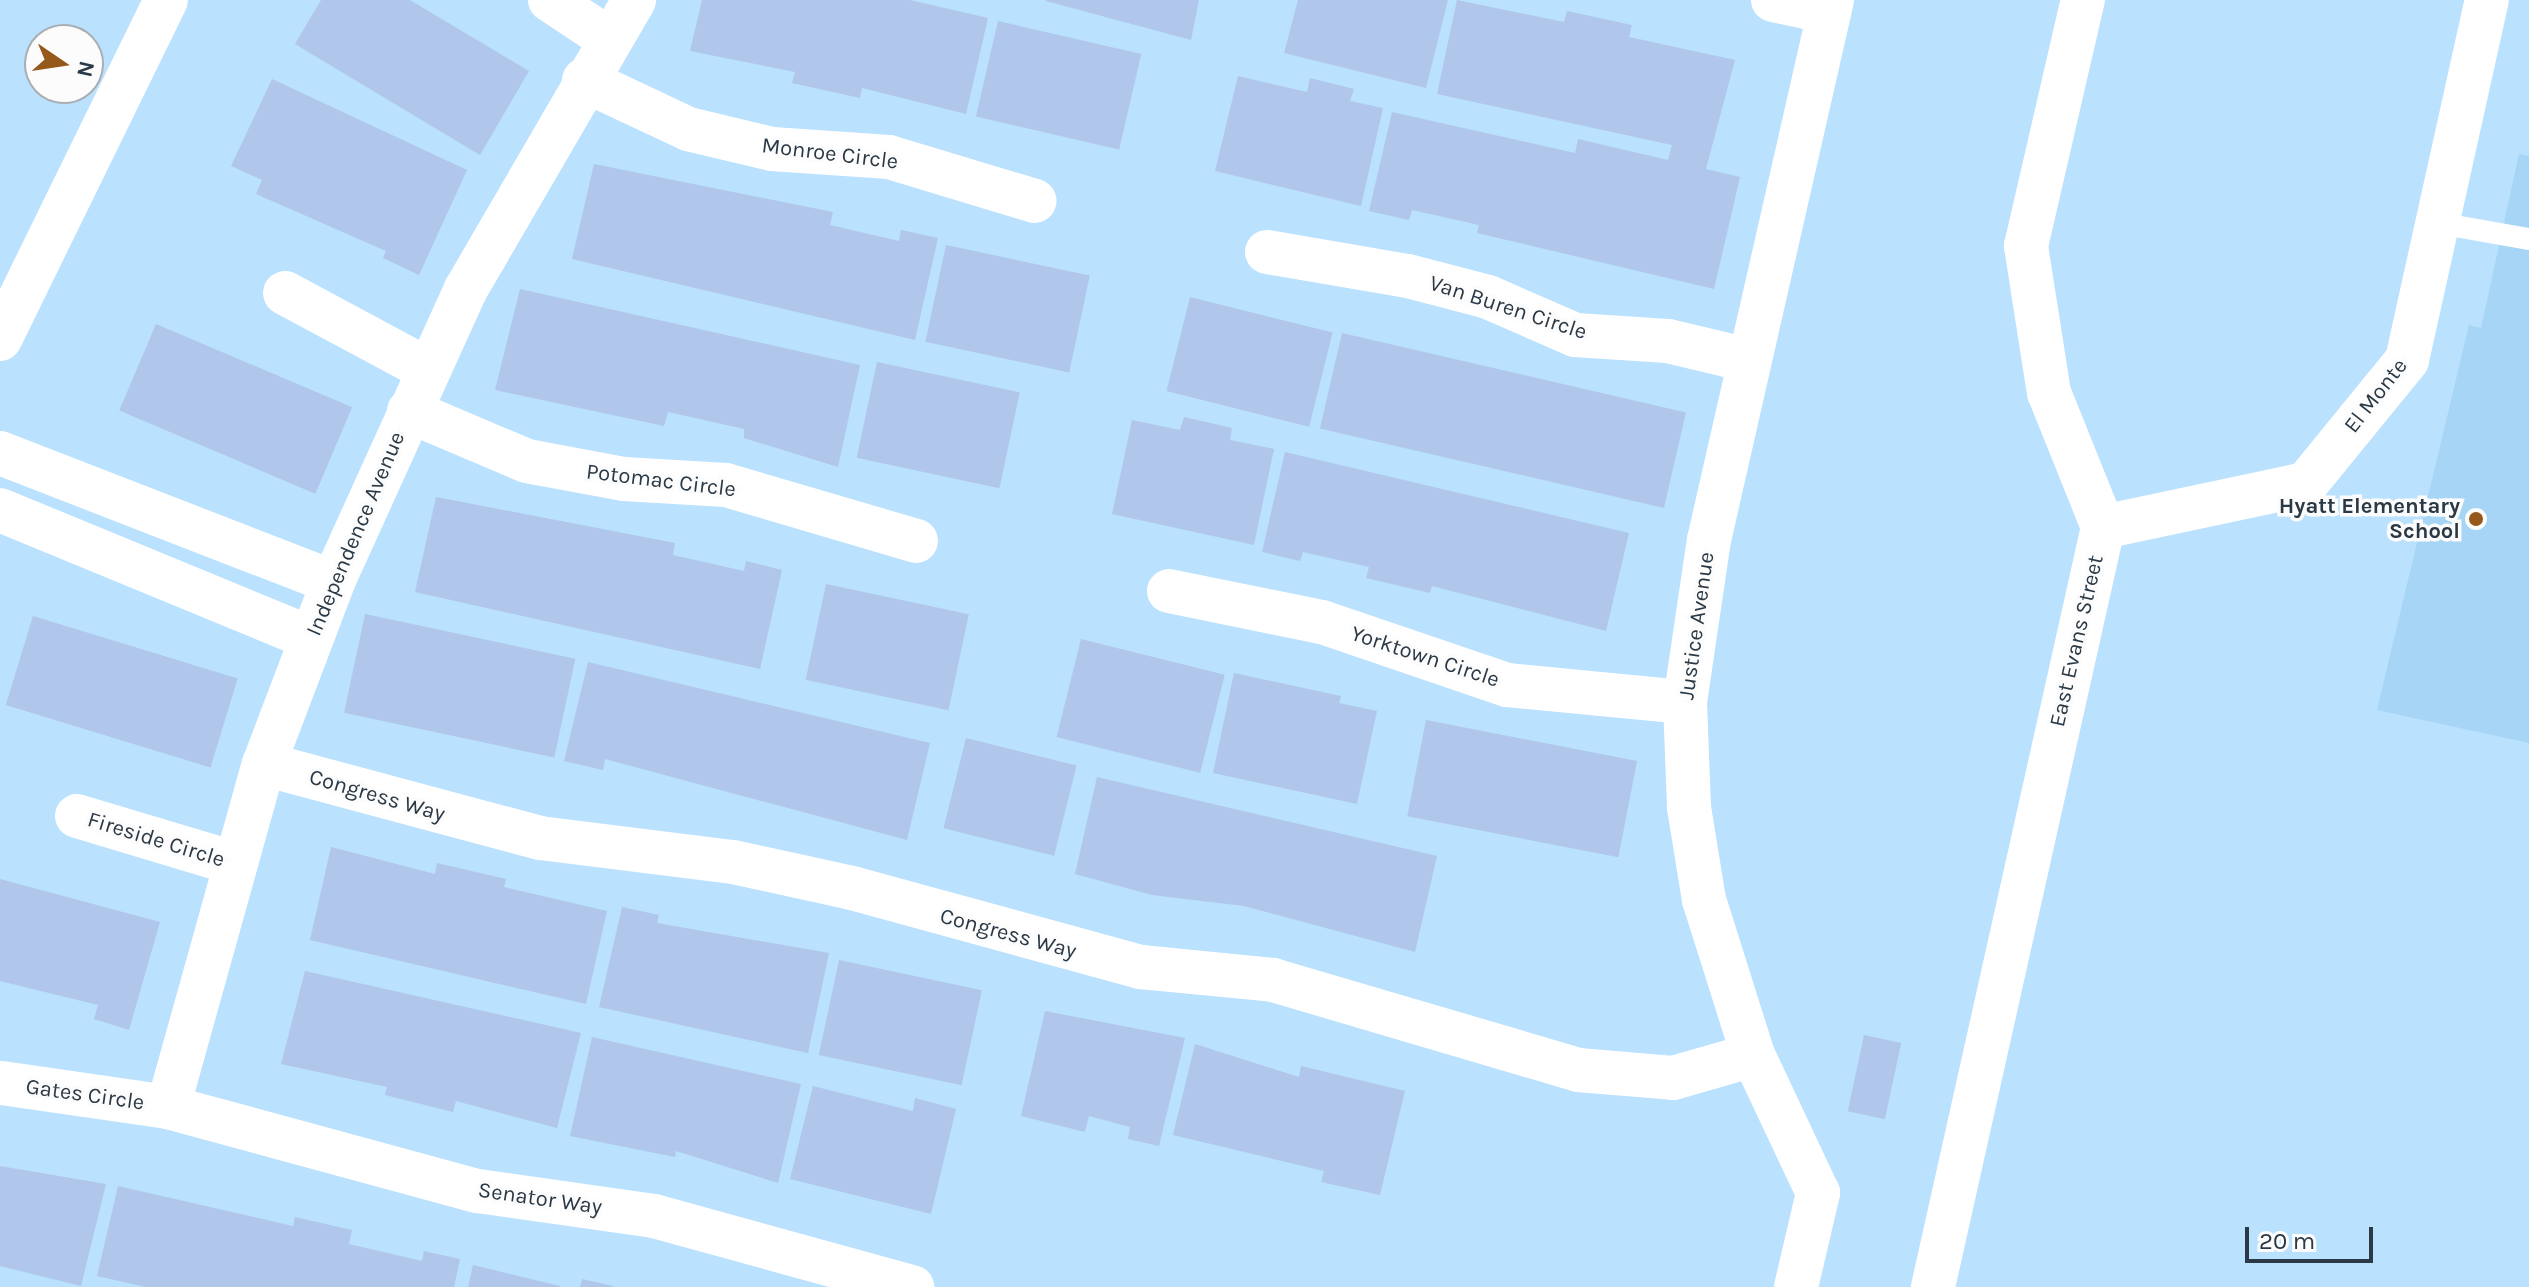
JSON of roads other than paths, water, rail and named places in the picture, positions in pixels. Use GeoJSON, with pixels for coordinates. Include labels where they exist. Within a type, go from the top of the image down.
{"type":"FeatureCollection","features":[{"type":"Feature","properties":{"kind":"street"},"geometry":{"type":"LineString","coordinates":[[0,339],[166,0]]}},
{"type":"Feature","properties":{"kind":"street"},"geometry":{"type":"LineString","coordinates":[[550,0],[609,39]]}},
{"type":"Feature","properties":{"kind":"street","name":"Independence Avenue"},"geometry":{"type":"LineString","coordinates":[[168,1107],[264,764],[333,582],[427,369],[584,80],[634,0]]}},
{"type":"Feature","properties":{"kind":"street"},"geometry":{"type":"LineString","coordinates":[[1773,0],[1830,6]]}},
{"type":"Feature","properties":{"kind":"street","name":"East Evans Street"},"geometry":{"type":"LineString","coordinates":[[1933,1287],[2103,527],[2049,393],[2026,246],[2083,0]]}},
{"type":"Feature","properties":{"kind":"street","name":"El Monte"},"geometry":{"type":"LineString","coordinates":[[2103,527],[2306,484],[2407,360],[2487,0]]}},
{"type":"Feature","properties":{"kind":"street","name":"Justice Avenue"},"geometry":{"type":"LineString","coordinates":[[1796,1287],[1818,1193],[1753,1055],[1704,900],[1689,807],[1685,702],[1693,623],[1748,360],[1830,6]]}},
{"type":"Feature","properties":{"kind":"street","name":"Monroe Circle"},"geometry":{"type":"LineString","coordinates":[[584,80],[688,129],[772,149],[889,157],[1035,201]]}},
{"type":"Feature","properties":{"kind":"street","name":"Van Buren Circle"},"geometry":{"type":"LineString","coordinates":[[1267,252],[1408,276],[1488,297],[1575,335],[1668,341],[1748,360]]}},
{"type":"Feature","properties":{"kind":"street"},"geometry":{"type":"LineString","coordinates":[[285,293],[427,369]]}},
{"type":"Feature","properties":{"kind":"street","name":"Potomac Circle"},"geometry":{"type":"LineString","coordinates":[[409,411],[527,461],[624,479],[726,485],[916,541]]}},
{"type":"Feature","properties":{"kind":"street"},"geometry":{"type":"LineString","coordinates":[[0,453],[333,582]]}},
{"type":"Feature","properties":{"kind":"street"},"geometry":{"type":"LineString","coordinates":[[0,510],[310,638]]}},
{"type":"Feature","properties":{"kind":"street","name":"Yorktown Circle"},"geometry":{"type":"LineString","coordinates":[[1169,591],[1322,622],[1507,685],[1685,702]]}},
{"type":"Feature","properties":{"kind":"street","name":"Congress Way"},"geometry":{"type":"LineString","coordinates":[[264,764],[540,838],[733,862],[852,888],[1141,967],[1273,980],[1578,1070],[1673,1078],[1753,1055]]}},
{"type":"Feature","properties":{"kind":"street","name":"Fireside Circle"},"geometry":{"type":"LineString","coordinates":[[77,816],[234,863]]}},
{"type":"Feature","properties":{"kind":"street","name":"Gates Circle"},"geometry":{"type":"LineString","coordinates":[[2,1083],[168,1107]]}},
{"type":"Feature","properties":{"kind":"street","name":"Senator Way"},"geometry":{"type":"LineString","coordinates":[[168,1107],[478,1191],[654,1216],[755,1239],[912,1287]]}},
{"type":"Feature","properties":{"kind":"lane"},"geometry":{"type":"LineString","coordinates":[[2438,223],[2529,239]]}},
{"type":"Feature","properties":{"kind":"place","name":"Hyatt Elementary School"},"geometry":{"type":"Point","coordinates":[2476,519]}}]}
